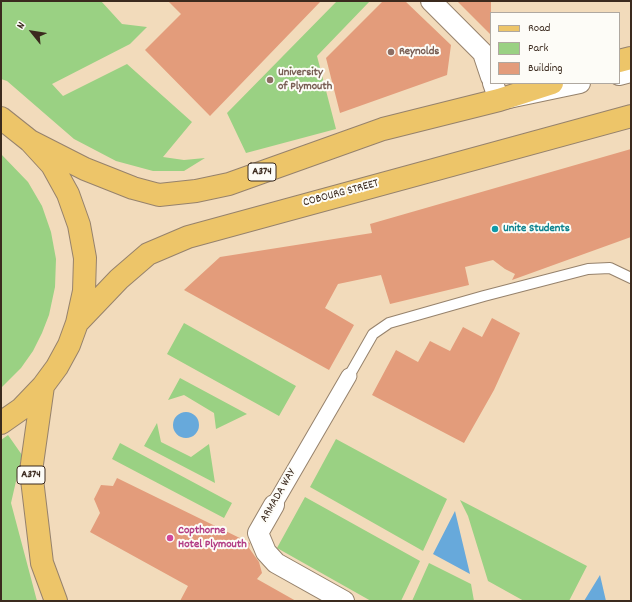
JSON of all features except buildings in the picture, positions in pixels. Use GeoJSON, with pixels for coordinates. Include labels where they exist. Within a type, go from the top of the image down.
{"type":"FeatureCollection","features":[{"type":"Feature","properties":{"kind":"main road"},"geometry":{"type":"LineString","coordinates":[[620,61],[631,58]]}},
{"type":"Feature","properties":{"kind":"main road","name":"A374"},"geometry":{"type":"LineString","coordinates":[[30,140],[85,169],[133,188],[159,195],[196,191],[229,184],[496,92],[546,84]]}},
{"type":"Feature","properties":{"kind":"main road","name":"COBOURG STREET"},"geometry":{"type":"LineString","coordinates":[[77,323],[119,279],[148,254],[188,237],[631,116]]}},
{"type":"Feature","properties":{"kind":"main road"},"geometry":{"type":"LineString","coordinates":[[1,118],[30,140],[55,171],[68,194],[79,225],[85,258],[84,291],[77,323],[69,345],[57,367],[43,386],[21,409],[1,423]]}},
{"type":"Feature","properties":{"kind":"main road","name":"A374"},"geometry":{"type":"LineString","coordinates":[[43,386],[31,472],[42,563],[56,601]]}},
{"type":"Feature","properties":{"kind":"street"},"geometry":{"type":"LineString","coordinates":[[431,1],[483,53],[490,74]]}},
{"type":"Feature","properties":{"kind":"street"},"geometry":{"type":"LineString","coordinates":[[620,75],[631,72]]}},
{"type":"Feature","properties":{"kind":"street"},"geometry":{"type":"LineString","coordinates":[[496,92],[571,84]]}},
{"type":"Feature","properties":{"kind":"street","name":"ARMADA WAY"},"geometry":{"type":"LineString","coordinates":[[344,601],[276,563],[266,552],[258,533],[349,376]]}},
{"type":"Feature","properties":{"kind":"lane"},"geometry":{"type":"LineString","coordinates":[[349,376],[373,334],[390,323],[484,296],[588,269],[610,268],[631,278]]}},
{"type":"Feature","properties":{"kind":"green space"},"geometry":{"type":"Polygon","coordinates":[[[1,1],[101,1],[122,24],[147,27],[130,44],[52,84],[63,96],[127,64],[192,122],[163,157],[184,160],[205,158],[184,171],[153,171],[116,161],[74,139],[7,81],[1,79],[1,1]]]}},
{"type":"Feature","properties":{"kind":"green space"},"geometry":{"type":"Polygon","coordinates":[[[337,1],[370,1],[317,56],[336,129],[246,153],[227,113],[337,1]]]}},
{"type":"Feature","properties":{"kind":"green space"},"geometry":{"type":"Polygon","coordinates":[[[1,154],[28,182],[42,206],[51,232],[56,259],[55,287],[49,315],[42,333],[33,351],[21,368],[1,388],[1,154]]]}},
{"type":"Feature","properties":{"kind":"green space"},"geometry":{"type":"Polygon","coordinates":[[[184,323],[296,386],[279,416],[167,354],[184,323]]]}},
{"type":"Feature","properties":{"kind":"green space"},"geometry":{"type":"Polygon","coordinates":[[[180,378],[247,414],[216,429],[214,413],[184,395],[168,400],[180,378]]]}},
{"type":"Feature","properties":{"kind":"green space"},"geometry":{"type":"Polygon","coordinates":[[[157,423],[161,442],[191,457],[209,444],[215,483],[144,446],[157,423]]]}},
{"type":"Feature","properties":{"kind":"green space"},"geometry":{"type":"Polygon","coordinates":[[[8,435],[22,455],[11,503],[37,601],[1,601],[1,440],[8,435]]]}},
{"type":"Feature","properties":{"kind":"green space"},"geometry":{"type":"Polygon","coordinates":[[[336,439],[447,499],[423,551],[310,487],[336,439]]]}},
{"type":"Feature","properties":{"kind":"green space"},"geometry":{"type":"Polygon","coordinates":[[[120,443],[232,503],[224,518],[112,459],[120,443]]]}},
{"type":"Feature","properties":{"kind":"green space"},"geometry":{"type":"Polygon","coordinates":[[[305,497],[420,561],[401,601],[371,601],[277,548],[305,497]]]}},
{"type":"Feature","properties":{"kind":"green space"},"geometry":{"type":"Polygon","coordinates":[[[460,500],[587,566],[569,601],[524,601],[488,581],[468,516],[460,500]]]}},
{"type":"Feature","properties":{"kind":"green space"},"geometry":{"type":"Polygon","coordinates":[[[429,563],[471,584],[474,601],[412,601],[429,563]]]}},
{"type":"Feature","properties":{"kind":"water"},"geometry":{"type":"Polygon","coordinates":[[[186,412],[195,416],[199,425],[195,434],[186,438],[177,434],[173,425],[177,416],[186,412]]]}},
{"type":"Feature","properties":{"kind":"water"},"geometry":{"type":"Polygon","coordinates":[[[455,511],[470,574],[433,554],[455,511]]]}},
{"type":"Feature","properties":{"kind":"water"},"geometry":{"type":"Polygon","coordinates":[[[600,575],[606,601],[584,601],[600,575]]]}},
{"type":"Feature","properties":{"kind":"place","name":"Reynolds"},"geometry":{"type":"Point","coordinates":[391,52]}},
{"type":"Feature","properties":{"kind":"place","name":"University of Plymouth"},"geometry":{"type":"Point","coordinates":[270,80]}},
{"type":"Feature","properties":{"kind":"place","name":"Unite Students"},"geometry":{"type":"Point","coordinates":[495,229]}},
{"type":"Feature","properties":{"kind":"place","name":"Copthorne Hotel Plymouth"},"geometry":{"type":"Point","coordinates":[170,538]}}]}
